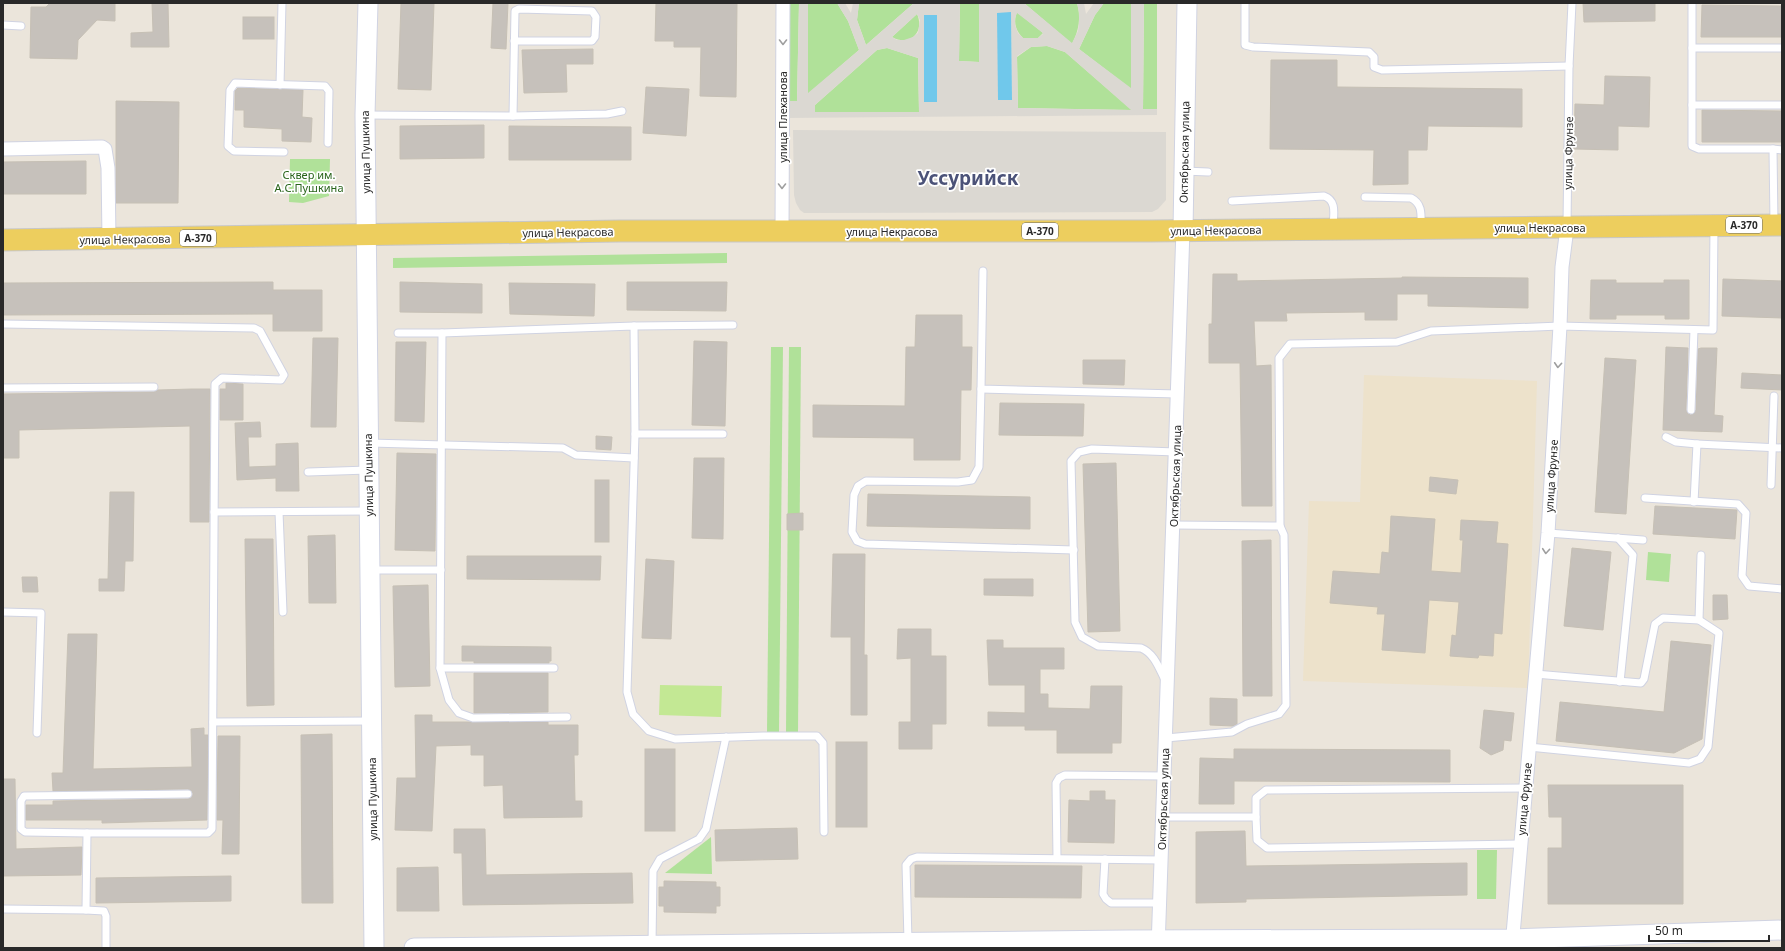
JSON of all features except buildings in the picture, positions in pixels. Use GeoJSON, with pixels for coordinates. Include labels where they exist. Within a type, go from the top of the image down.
{"type":"FeatureCollection","features":[{"type":"Feature","properties":{"kind":"main road","name":"улица Пушкина"},"geometry":{"type":"LineString","coordinates":[[368,3],[365,115],[368,511],[374,948]]}},
{"type":"Feature","properties":{"kind":"main road","name":"Октябрьская улица"},"geometry":{"type":"LineString","coordinates":[[1183,230],[1187,3]]}},
{"type":"Feature","properties":{"kind":"main road","name":"улица Некрасова"},"geometry":{"type":"LineString","coordinates":[[3,240],[782,231],[1183,230],[1421,227],[1567,228],[1778,225]]}},
{"type":"Feature","properties":{"kind":"main road"},"geometry":{"type":"LineString","coordinates":[[414,948],[652,945],[771,946],[908,941],[1158,944],[1512,944],[1782,930]]}},
{"type":"Feature","properties":{"kind":"street","name":"улица Плеханова"},"geometry":{"type":"LineString","coordinates":[[782,231],[783,3]]}},
{"type":"Feature","properties":{"kind":"street"},"geometry":{"type":"LineString","coordinates":[[3,148],[102,147],[105,149],[108,168],[109,239]]}},
{"type":"Feature","properties":{"kind":"street","name":"улица Фрунзе"},"geometry":{"type":"LineString","coordinates":[[1512,944],[1548,532],[1562,267],[1567,228]]}},
{"type":"Feature","properties":{"kind":"street","name":"Октябрьская улица"},"geometry":{"type":"LineString","coordinates":[[1158,944],[1174,525],[1183,230]]}},
{"type":"Feature","properties":{"kind":"lane"},"geometry":{"type":"LineString","coordinates":[[280,85],[282,3]]}},
{"type":"Feature","properties":{"kind":"lane"},"geometry":{"type":"LineString","coordinates":[[1245,3],[1245,45],[1253,47],[1369,52],[1374,57],[1374,67],[1382,70],[1569,66]]}},
{"type":"Feature","properties":{"kind":"lane","name":"улица Фрунзе"},"geometry":{"type":"LineString","coordinates":[[1567,228],[1569,66],[1572,3]]}},
{"type":"Feature","properties":{"kind":"lane"},"geometry":{"type":"LineString","coordinates":[[1692,3],[1692,146],[1699,149],[1782,150]]}},
{"type":"Feature","properties":{"kind":"lane"},"geometry":{"type":"LineString","coordinates":[[514,41],[592,41],[595,38],[596,17],[592,11],[519,9],[515,11],[514,41],[514,116]]}},
{"type":"Feature","properties":{"kind":"lane"},"geometry":{"type":"LineString","coordinates":[[3,25],[21,26]]}},
{"type":"Feature","properties":{"kind":"lane"},"geometry":{"type":"LineString","coordinates":[[1692,48],[1782,48]]}},
{"type":"Feature","properties":{"kind":"lane"},"geometry":{"type":"LineString","coordinates":[[284,152],[234,151],[228,146],[230,90],[235,83],[325,86],[329,91],[328,143]]}},
{"type":"Feature","properties":{"kind":"lane"},"geometry":{"type":"LineString","coordinates":[[1692,105],[1782,105]]}},
{"type":"Feature","properties":{"kind":"lane"},"geometry":{"type":"LineString","coordinates":[[365,115],[514,116],[607,114],[622,112]]}},
{"type":"Feature","properties":{"kind":"lane"},"geometry":{"type":"LineString","coordinates":[[1773,149],[1778,225]]}},
{"type":"Feature","properties":{"kind":"lane"},"geometry":{"type":"LineString","coordinates":[[1184,171],[1208,172]]}},
{"type":"Feature","properties":{"kind":"lane"},"geometry":{"type":"LineString","coordinates":[[1232,201],[1324,196],[1330,198],[1334,203],[1333,228]]}},
{"type":"Feature","properties":{"kind":"lane"},"geometry":{"type":"LineString","coordinates":[[1365,198],[1411,198],[1417,201],[1421,208],[1421,227]]}},
{"type":"Feature","properties":{"kind":"lane"},"geometry":{"type":"LineString","coordinates":[[1166,738],[1232,732],[1247,724],[1279,714],[1286,705],[1284,535],[1280,526],[1280,358],[1290,344],[1397,342],[1431,331],[1560,326],[1713,330],[1714,225]]}},
{"type":"Feature","properties":{"kind":"lane"},"geometry":{"type":"LineString","coordinates":[[983,271],[979,467],[972,480],[958,482],[866,481],[858,486],[854,495],[852,532],[857,541],[866,544],[1074,550]]}},
{"type":"Feature","properties":{"kind":"lane"},"geometry":{"type":"LineString","coordinates":[[3,324],[254,328],[260,331],[284,375],[281,380],[222,378],[215,384],[212,829],[208,833],[25,832],[21,829],[22,801],[24,796],[188,794]]}},
{"type":"Feature","properties":{"kind":"lane"},"geometry":{"type":"LineString","coordinates":[[634,326],[635,434],[627,692],[633,714],[649,731],[675,739],[817,736],[823,743],[824,832]]}},
{"type":"Feature","properties":{"kind":"lane"},"geometry":{"type":"LineString","coordinates":[[398,333],[442,333],[634,326],[733,326]]}},
{"type":"Feature","properties":{"kind":"lane"},"geometry":{"type":"LineString","coordinates":[[1691,410],[1694,330]]}},
{"type":"Feature","properties":{"kind":"lane"},"geometry":{"type":"LineString","coordinates":[[442,333],[440,668],[448,700],[459,713],[474,718],[567,717]]}},
{"type":"Feature","properties":{"kind":"lane"},"geometry":{"type":"LineString","coordinates":[[3,388],[154,388]]}},
{"type":"Feature","properties":{"kind":"lane"},"geometry":{"type":"LineString","coordinates":[[981,389],[1178,394]]}},
{"type":"Feature","properties":{"kind":"lane"},"geometry":{"type":"LineString","coordinates":[[1771,485],[1774,396]]}},
{"type":"Feature","properties":{"kind":"lane"},"geometry":{"type":"LineString","coordinates":[[635,434],[723,434]]}},
{"type":"Feature","properties":{"kind":"lane"},"geometry":{"type":"LineString","coordinates":[[1666,437],[1676,442],[1782,448]]}},
{"type":"Feature","properties":{"kind":"lane"},"geometry":{"type":"LineString","coordinates":[[368,443],[563,448],[576,455],[634,458]]}},
{"type":"Feature","properties":{"kind":"lane"},"geometry":{"type":"LineString","coordinates":[[1694,502],[1698,444]]}},
{"type":"Feature","properties":{"kind":"lane"},"geometry":{"type":"LineString","coordinates":[[1168,685],[1154,658],[1147,650],[1142,648],[1098,646],[1082,637],[1075,622],[1072,461],[1079,452],[1092,449],[1176,452]]}},
{"type":"Feature","properties":{"kind":"lane"},"geometry":{"type":"LineString","coordinates":[[308,472],[368,470]]}},
{"type":"Feature","properties":{"kind":"lane"},"geometry":{"type":"LineString","coordinates":[[1645,498],[1738,504],[1746,512],[1742,576],[1749,586],[1782,589]]}},
{"type":"Feature","properties":{"kind":"lane"},"geometry":{"type":"LineString","coordinates":[[214,512],[368,511]]}},
{"type":"Feature","properties":{"kind":"lane"},"geometry":{"type":"LineString","coordinates":[[279,512],[283,612]]}},
{"type":"Feature","properties":{"kind":"lane"},"geometry":{"type":"LineString","coordinates":[[1174,525],[1280,526]]}},
{"type":"Feature","properties":{"kind":"lane"},"geometry":{"type":"LineString","coordinates":[[1548,532],[1643,540]]}},
{"type":"Feature","properties":{"kind":"lane"},"geometry":{"type":"LineString","coordinates":[[1618,538],[1633,555],[1620,682]]}},
{"type":"Feature","properties":{"kind":"lane"},"geometry":{"type":"LineString","coordinates":[[1699,620],[1701,555]]}},
{"type":"Feature","properties":{"kind":"lane"},"geometry":{"type":"LineString","coordinates":[[369,570],[441,570]]}},
{"type":"Feature","properties":{"kind":"lane"},"geometry":{"type":"LineString","coordinates":[[3,612],[41,612],[37,733]]}},
{"type":"Feature","properties":{"kind":"lane"},"geometry":{"type":"LineString","coordinates":[[1529,747],[1689,763],[1700,759],[1708,747],[1719,633],[1699,620],[1659,619],[1655,624],[1644,679],[1641,683],[1535,674]]}},
{"type":"Feature","properties":{"kind":"lane"},"geometry":{"type":"LineString","coordinates":[[440,668],[554,668]]}},
{"type":"Feature","properties":{"kind":"lane"},"geometry":{"type":"LineString","coordinates":[[212,722],[371,721]]}},
{"type":"Feature","properties":{"kind":"lane"},"geometry":{"type":"LineString","coordinates":[[652,945],[654,871],[660,859],[699,838],[706,829],[726,737]]}},
{"type":"Feature","properties":{"kind":"lane"},"geometry":{"type":"LineString","coordinates":[[1056,858],[1056,784],[1059,778],[1065,775],[1164,776]]}},
{"type":"Feature","properties":{"kind":"lane"},"geometry":{"type":"LineString","coordinates":[[1520,844],[1267,848],[1257,840],[1256,798],[1266,790],[1525,788]]}},
{"type":"Feature","properties":{"kind":"lane"},"geometry":{"type":"LineString","coordinates":[[1162,817],[1256,817]]}},
{"type":"Feature","properties":{"kind":"lane"},"geometry":{"type":"LineString","coordinates":[[86,910],[87,833]]}},
{"type":"Feature","properties":{"kind":"lane"},"geometry":{"type":"LineString","coordinates":[[908,941],[906,865],[911,859],[917,857],[1161,860]]}},
{"type":"Feature","properties":{"kind":"lane"},"geometry":{"type":"LineString","coordinates":[[1104,859],[1103,894],[1111,903],[1160,903]]}},
{"type":"Feature","properties":{"kind":"lane"},"geometry":{"type":"LineString","coordinates":[[3,909],[104,911],[106,916],[106,948]]}},
{"type":"Feature","properties":{"kind":"shaded area"},"geometry":{"type":"Polygon","coordinates":[[[799,3],[808,3],[808,93],[859,50],[848,21],[837,3],[845,3],[851,13],[853,3],[859,3],[857,20],[866,45],[914,3],[960,3],[959,61],[979,62],[979,3],[1024,3],[1072,43],[1078,31],[1079,23],[1077,3],[1084,3],[1086,14],[1094,3],[1104,3],[1095,15],[1079,49],[1131,88],[1131,3],[1144,3],[1143,109],[1157,109],[1157,115],[785,118],[785,101],[797,101],[799,3]],[[998,13],[998,100],[1012,100],[1011,13],[998,13]],[[1017,13],[1015,25],[1018,33],[1023,38],[1038,38],[1043,34],[1017,13]],[[917,14],[892,37],[897,40],[904,40],[913,37],[918,33],[920,20],[917,14]],[[924,15],[924,102],[937,102],[937,15],[924,15]],[[1047,46],[1031,47],[1017,56],[1018,108],[1131,110],[1065,52],[1047,46]],[[887,48],[877,50],[815,105],[815,112],[919,112],[918,58],[887,48]]]}},
{"type":"Feature","properties":{"kind":"shaded area"},"geometry":{"type":"Polygon","coordinates":[[[793,130],[1166,132],[1166,200],[1158,209],[1152,212],[804,213],[800,210],[796,203],[794,195],[793,130]]]}},
{"type":"Feature","properties":{"kind":"shaded area"},"geometry":{"type":"Polygon","coordinates":[[[1364,375],[1537,381],[1528,688],[1303,681],[1309,501],[1360,502],[1364,375]]]}},
{"type":"Feature","properties":{"kind":"green space"},"geometry":{"type":"Polygon","coordinates":[[[787,3],[799,3],[797,101],[785,101],[787,3]]]}},
{"type":"Feature","properties":{"kind":"green space"},"geometry":{"type":"Polygon","coordinates":[[[808,3],[837,3],[848,21],[859,50],[808,94],[808,3]]]}},
{"type":"Feature","properties":{"kind":"green space"},"geometry":{"type":"Polygon","coordinates":[[[859,3],[914,3],[866,45],[857,20],[859,3]]]}},
{"type":"Feature","properties":{"kind":"green space"},"geometry":{"type":"Polygon","coordinates":[[[960,3],[979,3],[979,62],[959,61],[960,3]]]}},
{"type":"Feature","properties":{"kind":"green space"},"geometry":{"type":"Polygon","coordinates":[[[1024,3],[1077,3],[1079,24],[1072,44],[1024,3]]]}},
{"type":"Feature","properties":{"kind":"green space"},"geometry":{"type":"Polygon","coordinates":[[[1104,3],[1131,3],[1131,89],[1079,49],[1095,15],[1104,3]]]}},
{"type":"Feature","properties":{"kind":"green space"},"geometry":{"type":"Polygon","coordinates":[[[1144,3],[1157,3],[1157,109],[1143,109],[1144,3]]]}},
{"type":"Feature","properties":{"kind":"green space"},"geometry":{"type":"Polygon","coordinates":[[[1017,12],[1043,33],[1038,38],[1023,38],[1017,30],[1015,23],[1017,12]]]}},
{"type":"Feature","properties":{"kind":"green space"},"geometry":{"type":"Polygon","coordinates":[[[917,14],[919,27],[914,36],[905,40],[899,40],[892,37],[917,14]]]}},
{"type":"Feature","properties":{"kind":"green space"},"geometry":{"type":"Polygon","coordinates":[[[1047,46],[1065,52],[1132,110],[1018,108],[1017,57],[1031,47],[1047,46]]]}},
{"type":"Feature","properties":{"kind":"green space"},"geometry":{"type":"Polygon","coordinates":[[[887,48],[918,58],[919,112],[814,112],[815,105],[877,50],[887,48]]]}},
{"type":"Feature","properties":{"kind":"green space","name":"Сквер им. А.С.Пушкина"},"geometry":{"type":"Polygon","coordinates":[[[290,159],[330,159],[329,196],[303,203],[289,202],[290,159]]]}},
{"type":"Feature","properties":{"kind":"green space"},"geometry":{"type":"Polygon","coordinates":[[[727,253],[727,263],[393,268],[393,258],[727,253]]]}},
{"type":"Feature","properties":{"kind":"green space"},"geometry":{"type":"Polygon","coordinates":[[[771,347],[783,347],[779,733],[767,733],[771,347]]]}},
{"type":"Feature","properties":{"kind":"green space"},"geometry":{"type":"Polygon","coordinates":[[[789,347],[801,347],[798,733],[786,733],[789,347]]]}},
{"type":"Feature","properties":{"kind":"green space"},"geometry":{"type":"Polygon","coordinates":[[[1648,552],[1671,554],[1669,582],[1646,580],[1648,552]]]}},
{"type":"Feature","properties":{"kind":"green space"},"geometry":{"type":"Polygon","coordinates":[[[660,685],[722,686],[721,717],[659,715],[660,685]]]}},
{"type":"Feature","properties":{"kind":"green space"},"geometry":{"type":"Polygon","coordinates":[[[711,837],[712,874],[665,873],[711,837]]]}},
{"type":"Feature","properties":{"kind":"green space"},"geometry":{"type":"Polygon","coordinates":[[[1477,850],[1497,850],[1496,899],[1477,899],[1477,850]]]}},
{"type":"Feature","properties":{"kind":"water"},"geometry":{"type":"Polygon","coordinates":[[[1011,12],[1012,100],[998,100],[997,13],[1011,12]]]}},
{"type":"Feature","properties":{"kind":"water"},"geometry":{"type":"Polygon","coordinates":[[[924,15],[937,15],[937,102],[924,102],[924,15]]]}},
{"type":"Feature","properties":{"kind":"district","name":"Уссурийск"},"geometry":{"type":"Point","coordinates":[968,178]}}]}
